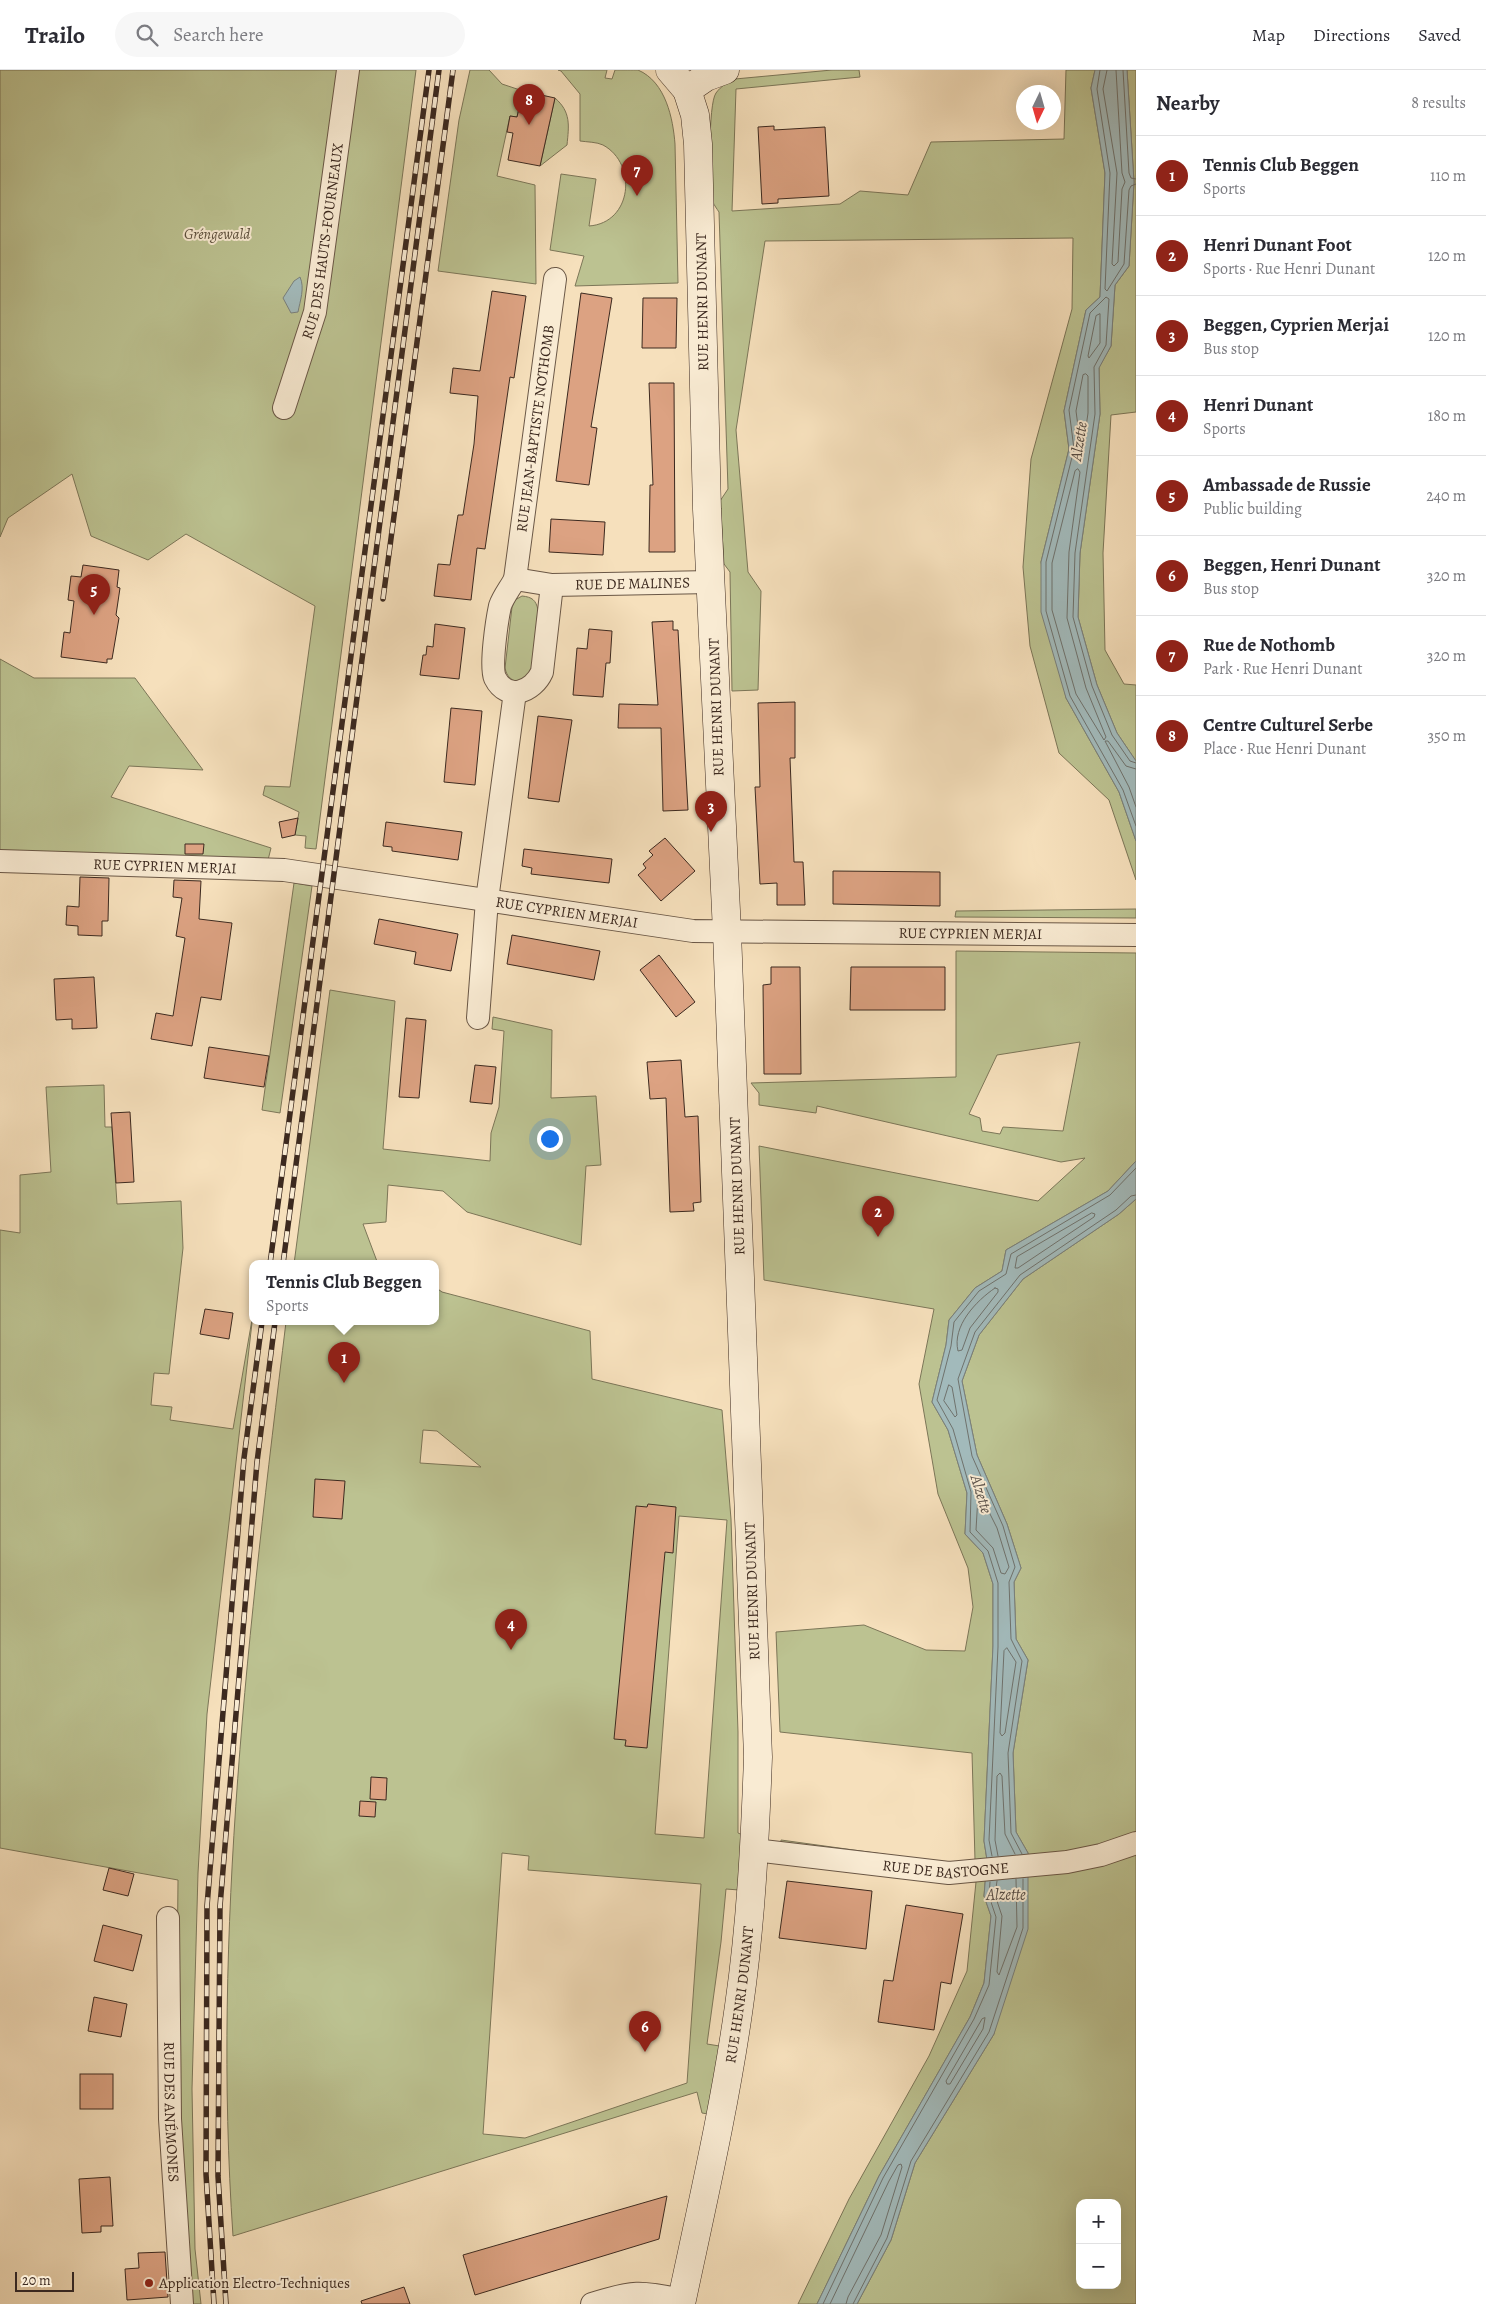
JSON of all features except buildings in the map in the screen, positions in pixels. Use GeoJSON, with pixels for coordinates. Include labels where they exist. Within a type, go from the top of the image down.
{"type":"FeatureCollection","features":[{"type":"Feature","properties":{"kind":"main road"},"geometry":{"type":"LineString","coordinates":[[679,80],[706,77],[725,70]]}},
{"type":"Feature","properties":{"kind":"main road","name":"RUE HENRI DUNANT"},"geometry":{"type":"LineString","coordinates":[[679,80],[695,116],[698,144],[711,582],[727,932],[758,1756],[755,1850],[747,1944],[732,2048],[681,2302]]}},
{"type":"Feature","properties":{"kind":"street","name":"RUE DES HAUTS-FOURNEAUX"},"geometry":{"type":"LineString","coordinates":[[284,408],[315,312],[348,70]]}},
{"type":"Feature","properties":{"kind":"street","name":"RUE JEAN-BAPTISTE NOTHOMB"},"geometry":{"type":"LineString","coordinates":[[515,692],[503,688],[495,678],[493,666],[500,605],[515,579],[555,280]]}},
{"type":"Feature","properties":{"kind":"street"},"geometry":{"type":"LineString","coordinates":[[478,1018],[486,900],[515,692],[527,690],[537,683],[542,672],[552,585],[515,579]]}},
{"type":"Feature","properties":{"kind":"street","name":"RUE DE MALINES"},"geometry":{"type":"LineString","coordinates":[[552,585],[711,582]]}},
{"type":"Feature","properties":{"kind":"street","name":"RUE CYPRIEN MERJAI"},"geometry":{"type":"LineString","coordinates":[[0,861],[284,870],[693,930],[727,932],[1131,935]]}},
{"type":"Feature","properties":{"kind":"street","name":"RUE DE BASTOGNE"},"geometry":{"type":"LineString","coordinates":[[755,1850],[949,1873],[1067,1862],[1101,1855],[1136,1843]]}},
{"type":"Feature","properties":{"kind":"street","name":"RUE DES ANÉMONES"},"geometry":{"type":"LineString","coordinates":[[168,1918],[170,2119],[182,2304]]}},
{"type":"Feature","properties":{"kind":"street"},"geometry":{"type":"LineString","coordinates":[[592,2304],[626,2294],[645,2292],[681,2302]]}},
{"type":"Feature","properties":{"kind":"green space","name":"Gréngewald"},"geometry":{"type":"Polygon","coordinates":[[[0,70],[416,70],[316,849],[305,848],[306,836],[295,835],[299,812],[263,795],[265,786],[290,787],[315,606],[186,534],[148,560],[91,536],[72,474],[8,518],[0,537],[0,70]]]}},
{"type":"Feature","properties":{"kind":"green space"},"geometry":{"type":"Polygon","coordinates":[[[470,70],[489,70],[502,84],[523,91],[517,117],[510,116],[497,176],[535,185],[536,284],[438,271],[459,120],[470,70]]]}},
{"type":"Feature","properties":{"kind":"green space"},"geometry":{"type":"Polygon","coordinates":[[[558,70],[607,70],[605,78],[612,79],[615,70],[638,70],[648,76],[661,92],[670,113],[675,144],[678,283],[575,286],[584,256],[550,250],[561,174],[596,179],[589,226],[603,222],[614,215],[622,204],[625,192],[625,178],[622,165],[614,154],[601,144],[580,141],[580,94],[561,71],[558,70]]]}},
{"type":"Feature","properties":{"kind":"green space"},"geometry":{"type":"Polygon","coordinates":[[[832,70],[859,70],[860,77],[736,89],[732,211],[840,204],[860,191],[908,195],[931,142],[1064,139],[1066,70],[1095,70],[1091,88],[1105,173],[1100,297],[1086,310],[1064,411],[1069,449],[1041,562],[1066,698],[1119,792],[1136,841],[1136,880],[1109,800],[1059,753],[1030,646],[1023,567],[1031,459],[1072,309],[1073,238],[765,241],[736,430],[748,572],[761,591],[758,690],[732,691],[730,572],[724,564],[720,501],[728,489],[719,212],[713,202],[711,180],[710,128],[713,100],[720,88],[735,79],[832,70]]]}},
{"type":"Feature","properties":{"kind":"green space"},"geometry":{"type":"Polygon","coordinates":[[[1127,70],[1136,70],[1136,412],[1111,415],[1103,553],[1105,650],[1124,684],[1136,685],[1136,761],[1117,733],[1097,685],[1078,617],[1080,553],[1100,414],[1099,367],[1111,346],[1115,285],[1129,266],[1134,182],[1127,70]]]}},
{"type":"Feature","properties":{"kind":"green space"},"geometry":{"type":"Polygon","coordinates":[[[555,98],[564,108],[568,119],[567,145],[540,166],[555,98]]]}},
{"type":"Feature","properties":{"kind":"green space"},"geometry":{"type":"Polygon","coordinates":[[[522,596],[533,600],[538,610],[532,671],[521,682],[510,678],[505,668],[512,607],[515,600],[522,596]]]}},
{"type":"Feature","properties":{"kind":"green space"},"geometry":{"type":"Polygon","coordinates":[[[0,659],[34,678],[135,678],[203,770],[129,766],[111,797],[271,848],[268,860],[0,853],[0,659]]]}},
{"type":"Feature","properties":{"kind":"green space"},"geometry":{"type":"Polygon","coordinates":[[[294,883],[312,886],[280,1113],[262,1110],[294,883]]]}},
{"type":"Feature","properties":{"kind":"green space"},"geometry":{"type":"Polygon","coordinates":[[[1136,909],[1136,918],[955,917],[956,911],[1136,909]]]}},
{"type":"Feature","properties":{"kind":"green space"},"geometry":{"type":"Polygon","coordinates":[[[956,951],[1136,953],[1136,1161],[1108,1191],[1006,1250],[1002,1271],[975,1288],[949,1320],[946,1345],[932,1402],[948,1430],[967,1493],[965,1534],[983,1553],[993,1584],[993,1646],[984,1841],[987,1860],[984,1896],[991,1916],[984,1983],[970,2017],[879,2176],[817,2304],[798,2304],[849,2199],[929,2056],[967,1971],[976,1882],[780,1864],[781,1840],[948,1863],[975,1860],[972,1753],[780,1732],[776,1632],[864,1625],[926,1650],[965,1651],[973,1607],[968,1568],[938,1494],[919,1384],[934,1309],[764,1280],[759,1146],[1038,1201],[1085,1158],[1061,1162],[817,1106],[816,1113],[759,1105],[759,1093],[751,1083],[956,1077],[956,951]],[[1080,1042],[997,1055],[969,1114],[980,1118],[982,1131],[1000,1134],[1003,1127],[1063,1131],[1080,1042]]]}},
{"type":"Feature","properties":{"kind":"green space"},"geometry":{"type":"Polygon","coordinates":[[[330,990],[395,1001],[383,1149],[490,1161],[491,1133],[499,1107],[504,1031],[492,1029],[493,1017],[552,1030],[551,1098],[596,1096],[601,1165],[586,1166],[581,1245],[467,1212],[443,1191],[388,1185],[386,1222],[363,1224],[376,1260],[295,1260],[330,990]]]}},
{"type":"Feature","properties":{"kind":"green space"},"geometry":{"type":"Polygon","coordinates":[[[104,1085],[105,1127],[112,1127],[117,1204],[181,1201],[183,1248],[169,1374],[154,1373],[151,1405],[172,1407],[170,1420],[233,1429],[252,1325],[207,1714],[198,1873],[192,2089],[195,2249],[201,2304],[187,2304],[176,2086],[178,1880],[0,1848],[0,1230],[20,1233],[20,1175],[51,1172],[46,1087],[104,1085]]]}},
{"type":"Feature","properties":{"kind":"green space"},"geometry":{"type":"Polygon","coordinates":[[[1136,1199],[1136,2304],[857,2304],[891,2240],[915,2163],[994,2034],[1028,1853],[1016,1832],[1013,1753],[1028,1660],[1016,1639],[1014,1582],[1021,1568],[1007,1524],[977,1455],[962,1381],[979,1335],[1023,1279],[1119,1214],[1136,1199]]]}},
{"type":"Feature","properties":{"kind":"green space"},"geometry":{"type":"Polygon","coordinates":[[[439,1290],[590,1331],[592,1379],[722,1410],[731,1519],[738,1732],[738,1833],[755,1840],[752,1891],[726,1889],[707,2044],[732,2048],[720,2116],[702,2113],[697,2092],[233,2236],[228,2122],[227,2007],[231,1893],[247,1664],[286,1325],[439,1325],[439,1290]],[[423,1430],[420,1463],[481,1467],[437,1431],[423,1430]],[[679,1516],[655,1834],[704,1838],[727,1520],[679,1516]],[[502,1853],[483,2134],[525,2138],[687,2083],[701,1884],[528,1870],[529,1856],[502,1853]]]}},
{"type":"Feature","properties":{"kind":"water","name":"Alzette"},"geometry":{"type":"Polygon","coordinates":[[[1095,70],[1127,70],[1134,182],[1129,266],[1115,285],[1111,346],[1099,368],[1100,414],[1080,553],[1078,617],[1097,685],[1117,733],[1136,761],[1136,841],[1119,792],[1066,698],[1041,612],[1041,562],[1069,449],[1064,411],[1086,310],[1100,297],[1105,173],[1091,88],[1095,70]]]}},
{"type":"Feature","properties":{"kind":"water"},"geometry":{"type":"Polygon","coordinates":[[[300,277],[302,290],[298,312],[291,313],[283,298],[294,281],[300,277]]]}},
{"type":"Feature","properties":{"kind":"water","name":"Alzette"},"geometry":{"type":"Polygon","coordinates":[[[1136,1161],[1136,1199],[1119,1214],[1023,1279],[979,1335],[962,1381],[977,1455],[1007,1524],[1021,1568],[1014,1582],[1016,1639],[1028,1660],[1013,1753],[1016,1832],[1028,1853],[1028,1929],[994,2034],[915,2163],[891,2240],[857,2304],[817,2304],[879,2176],[970,2017],[984,1983],[991,1916],[984,1896],[987,1860],[984,1841],[993,1646],[993,1584],[983,1553],[965,1534],[967,1493],[948,1430],[932,1402],[946,1345],[949,1320],[975,1288],[1002,1271],[1006,1250],[1108,1191],[1136,1161]]]}},
{"type":"Feature","properties":{"kind":"railway"},"geometry":{"type":"LineString","coordinates":[[271,1260],[429,70]]}},
{"type":"Feature","properties":{"kind":"railway"},"geometry":{"type":"LineString","coordinates":[[284,1260],[439,70]]}},
{"type":"Feature","properties":{"kind":"railway"},"geometry":{"type":"LineString","coordinates":[[383,599],[453,70]]}},
{"type":"Feature","properties":{"kind":"railway"},"geometry":{"type":"LineString","coordinates":[[214,2304],[206,2174],[207,1906],[244,1458],[262,1325]]}},
{"type":"Feature","properties":{"kind":"railway"},"geometry":{"type":"LineString","coordinates":[[226,2304],[218,2176],[220,1906],[257,1462],[275,1325]]}},
{"type":"Feature","properties":{"kind":"place","name":"Centre Culturel Serbe"},"geometry":{"type":"Point","coordinates":[529,125]}},
{"type":"Feature","properties":{"kind":"place","name":"Rue de Nothomb"},"geometry":{"type":"Point","coordinates":[637,196]}},
{"type":"Feature","properties":{"kind":"place","name":"Ambassade de Russie"},"geometry":{"type":"Point","coordinates":[94,615]}},
{"type":"Feature","properties":{"kind":"place","name":"Beggen, Cyprien Merjai"},"geometry":{"type":"Point","coordinates":[711,832]}},
{"type":"Feature","properties":{"kind":"place","name":"Henri Dunant Foot"},"geometry":{"type":"Point","coordinates":[878,1237]}},
{"type":"Feature","properties":{"kind":"place","name":"Tennis Club Beggen"},"geometry":{"type":"Point","coordinates":[344,1383]}},
{"type":"Feature","properties":{"kind":"place","name":"Henri Dunant"},"geometry":{"type":"Point","coordinates":[511,1650]}},
{"type":"Feature","properties":{"kind":"place","name":"Beggen, Henri Dunant"},"geometry":{"type":"Point","coordinates":[645,2052]}},
{"type":"Feature","properties":{"kind":"place","name":"Application Electro-Techniques"},"geometry":{"type":"Point","coordinates":[149,2283]}}]}
